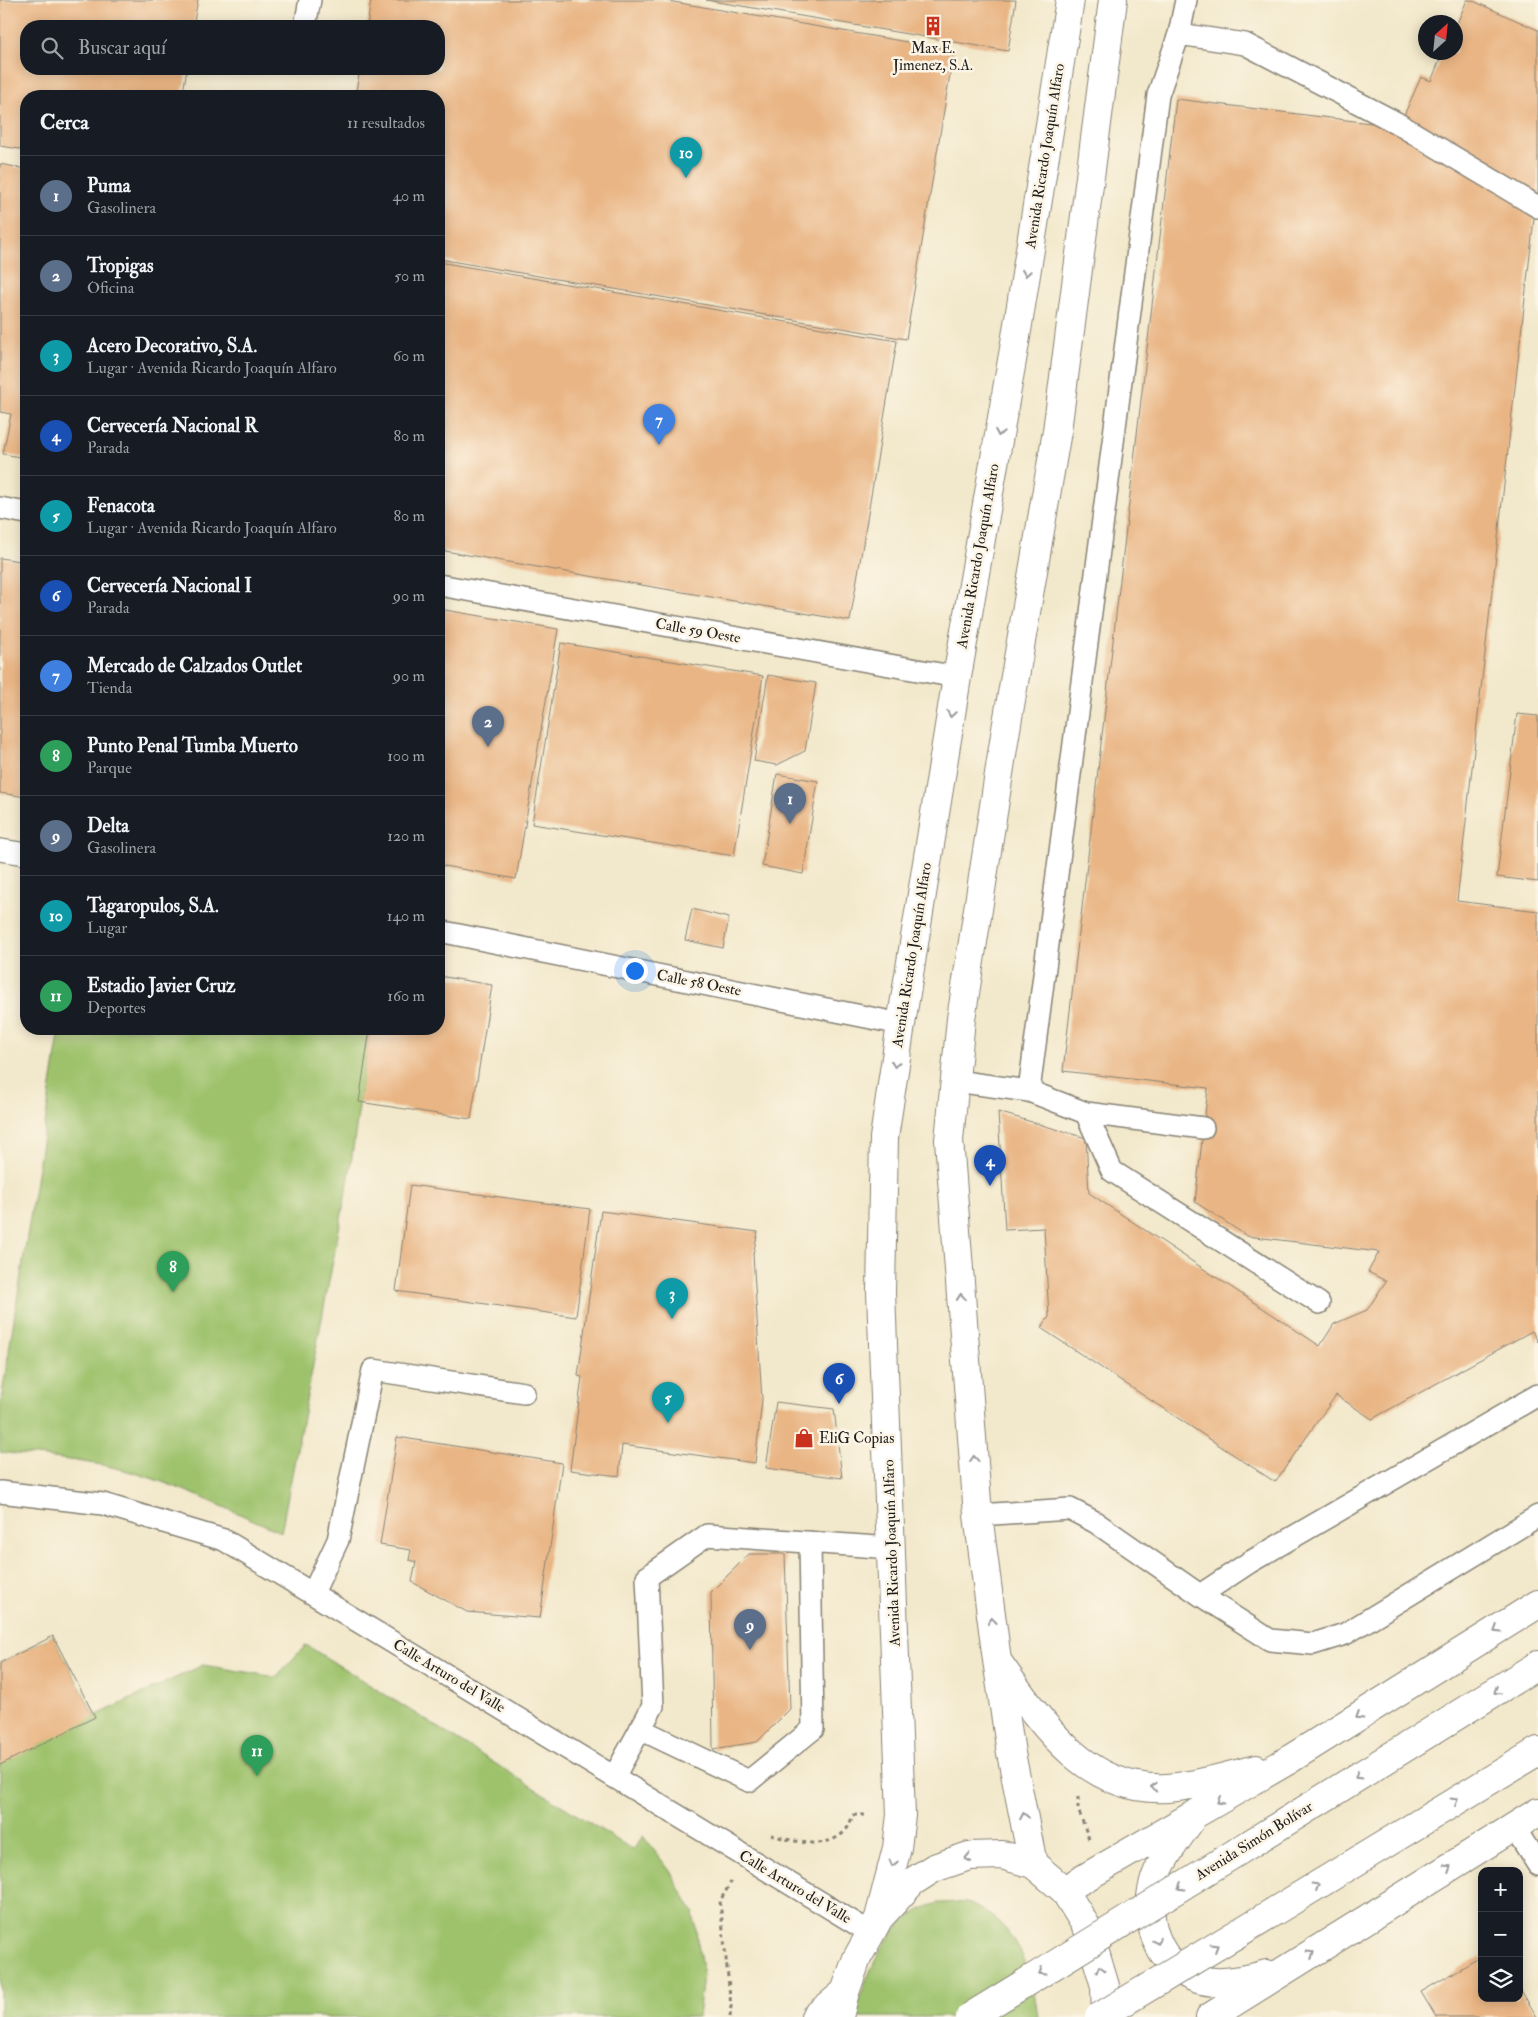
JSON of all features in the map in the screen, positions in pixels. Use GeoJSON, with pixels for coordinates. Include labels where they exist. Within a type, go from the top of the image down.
{"type":"FeatureCollection","features":[{"type":"Feature","properties":{"kind":"main road","name":"Avenida Ricardo Joaquín Alfaro"},"geometry":{"type":"LineString","coordinates":[[875,1926],[897,1848],[902,1815],[881,1282],[884,1138],[957,677],[1013,353],[1070,0]]}},
{"type":"Feature","properties":{"kind":"main road"},"geometry":{"type":"LineString","coordinates":[[1033,1864],[996,1660],[978,1515],[949,1140],[961,1019],[1005,735],[1057,432],[1113,0]]}},
{"type":"Feature","properties":{"kind":"main road"},"geometry":{"type":"LineString","coordinates":[[1064,1890],[1287,1762],[1538,1604]]}},
{"type":"Feature","properties":{"kind":"main road"},"geometry":{"type":"LineString","coordinates":[[996,1660],[1022,1697],[1056,1738],[1082,1762],[1113,1780],[1134,1786],[1166,1788],[1206,1782],[1287,1762]]}},
{"type":"Feature","properties":{"kind":"main road","name":"Avenida Simón Bolívar"},"geometry":{"type":"LineString","coordinates":[[970,2017],[1538,1665]]}},
{"type":"Feature","properties":{"kind":"main road"},"geometry":{"type":"LineString","coordinates":[[1099,2017],[1538,1751]]}},
{"type":"Feature","properties":{"kind":"main road"},"geometry":{"type":"LineString","coordinates":[[1210,2017],[1538,1812]]}},
{"type":"Feature","properties":{"kind":"main road"},"geometry":{"type":"LineString","coordinates":[[1192,1817],[1164,1861],[1155,1878],[1151,1892],[1150,1920],[1153,1934],[1160,1948],[1180,1970],[1191,1976],[1213,1982],[1243,1980],[1286,1969]]}},
{"type":"Feature","properties":{"kind":"main road"},"geometry":{"type":"LineString","coordinates":[[815,2017],[842,2004],[857,1958],[875,1926],[912,1882],[934,1868],[969,1856],[1002,1856],[1033,1864],[1064,1890],[1088,1929],[1105,1986],[1106,2017]]}},
{"type":"Feature","properties":{"kind":"lane"},"geometry":{"type":"LineString","coordinates":[[307,20],[310,0]]}},
{"type":"Feature","properties":{"kind":"lane"},"geometry":{"type":"LineString","coordinates":[[1029,1092],[1158,95],[1180,34],[1186,0]]}},
{"type":"Feature","properties":{"kind":"lane"},"geometry":{"type":"LineString","coordinates":[[1180,34],[1245,44],[1395,122],[1538,207]]}},
{"type":"Feature","properties":{"kind":"lane"},"geometry":{"type":"LineString","coordinates":[[0,508],[20,512]]}},
{"type":"Feature","properties":{"kind":"lane","name":"Calle 59 Oeste"},"geometry":{"type":"LineString","coordinates":[[445,586],[957,677]]}},
{"type":"Feature","properties":{"kind":"lane"},"geometry":{"type":"LineString","coordinates":[[0,850],[20,853]]}},
{"type":"Feature","properties":{"kind":"lane","name":"Calle 58 Oeste"},"geometry":{"type":"LineString","coordinates":[[445,932],[901,1024]]}},
{"type":"Feature","properties":{"kind":"lane"},"geometry":{"type":"LineString","coordinates":[[955,1082],[1029,1092],[1086,1113],[1203,1128]]}},
{"type":"Feature","properties":{"kind":"lane"},"geometry":{"type":"LineString","coordinates":[[1086,1113],[1112,1171],[1319,1304]]}},
{"type":"Feature","properties":{"kind":"lane"},"geometry":{"type":"LineString","coordinates":[[312,1593],[338,1540],[373,1370],[524,1393]]}},
{"type":"Feature","properties":{"kind":"lane"},"geometry":{"type":"LineString","coordinates":[[1200,1595],[1250,1562],[1538,1395]]}},
{"type":"Feature","properties":{"kind":"lane","name":"Calle Arturo del Valle"},"geometry":{"type":"LineString","coordinates":[[0,1492],[103,1504],[224,1540],[745,1856],[875,1926]]}},
{"type":"Feature","properties":{"kind":"lane"},"geometry":{"type":"LineString","coordinates":[[978,1515],[1070,1509],[1095,1522],[1200,1595],[1270,1640],[1313,1644],[1345,1634],[1538,1516]]}},
{"type":"Feature","properties":{"kind":"lane"},"geometry":{"type":"LineString","coordinates":[[614,1777],[653,1706],[647,1577],[707,1535],[892,1548]]}},
{"type":"Feature","properties":{"kind":"lane"},"geometry":{"type":"LineString","coordinates":[[640,1729],[749,1781],[814,1729],[810,1542]]}},
{"type":"Feature","properties":{"kind":"lane"},"geometry":{"type":"LineString","coordinates":[[1514,1827],[1538,1865]]}},
{"type":"Feature","properties":{"kind":"path"},"geometry":{"type":"LineString","coordinates":[[730,2017],[731,2006],[720,1901],[760,1832],[802,1843],[821,1843],[847,1829],[853,1816],[902,1815]]}},
{"type":"Feature","properties":{"kind":"green space"},"geometry":{"type":"Polygon","coordinates":[[[59,1035],[369,1035],[349,1177],[281,1532],[171,1485],[125,1470],[77,1461],[0,1452],[0,1407],[59,1035]]]}},
{"type":"Feature","properties":{"kind":"green space"},"geometry":{"type":"Polygon","coordinates":[[[53,1636],[95,1716],[203,1665],[276,1677],[306,1645],[633,1850],[643,1836],[670,1871],[693,1912],[703,1975],[698,2017],[0,2017],[0,1663],[53,1636]]]}},
{"type":"Feature","properties":{"kind":"green space"},"geometry":{"type":"Polygon","coordinates":[[[959,1902],[972,1905],[996,1920],[1007,1931],[1023,1957],[1033,1987],[1038,2017],[853,2017],[877,1957],[895,1930],[920,1910],[939,1903],[959,1902]]]}},
{"type":"Feature","properties":{"kind":"building"},"geometry":{"type":"Polygon","coordinates":[[[0,0],[198,0],[194,20],[20,20],[20,75],[186,75],[183,90],[20,90],[20,149],[0,146],[0,0]]]}},
{"type":"Feature","properties":{"kind":"building"},"geometry":{"type":"Polygon","coordinates":[[[371,0],[662,0],[954,50],[906,339],[445,260],[445,90],[356,90],[359,75],[445,75],[445,20],[368,20],[371,0]]]}},
{"type":"Feature","properties":{"kind":"building","name":"Max E. Jimenez, S.A."},"geometry":{"type":"Polygon","coordinates":[[[706,0],[1016,0],[1008,51],[706,0]]]}},
{"type":"Feature","properties":{"kind":"building"},"geometry":{"type":"Polygon","coordinates":[[[1467,0],[1471,0],[1538,30],[1538,203],[1401,122],[1421,77],[1431,81],[1440,60],[1463,60],[1463,15],[1461,15],[1467,0]]]}},
{"type":"Feature","properties":{"kind":"building"},"geometry":{"type":"Polygon","coordinates":[[[1176,99],[1395,126],[1535,210],[1457,901],[1538,911],[1538,1342],[1532,1331],[1372,1419],[1336,1395],[1275,1482],[1041,1328],[1049,1317],[1044,1228],[1005,1230],[998,1112],[1086,1138],[1089,1193],[1320,1346],[1334,1324],[1367,1310],[1386,1281],[1368,1272],[1379,1252],[1247,1236],[1195,1202],[1208,1088],[1063,1071],[1176,99]]]}},
{"type":"Feature","properties":{"kind":"building"},"geometry":{"type":"Polygon","coordinates":[[[0,164],[20,168],[20,457],[3,454],[11,414],[0,412],[0,164]]]}},
{"type":"Feature","properties":{"kind":"building"},"geometry":{"type":"Polygon","coordinates":[[[445,263],[897,341],[850,621],[445,551],[445,263]]]}},
{"type":"Feature","properties":{"kind":"building"},"geometry":{"type":"Polygon","coordinates":[[[0,558],[20,561],[20,796],[0,793],[0,558]]]}},
{"type":"Feature","properties":{"kind":"building"},"geometry":{"type":"Polygon","coordinates":[[[445,610],[558,629],[516,879],[445,866],[445,610]]]}},
{"type":"Feature","properties":{"kind":"building"},"geometry":{"type":"Polygon","coordinates":[[[561,643],[763,676],[734,856],[532,824],[561,643]]]}},
{"type":"Feature","properties":{"kind":"building"},"geometry":{"type":"Polygon","coordinates":[[[768,675],[816,683],[805,751],[777,765],[754,761],[768,675]]]}},
{"type":"Feature","properties":{"kind":"building"},"geometry":{"type":"Polygon","coordinates":[[[1517,714],[1538,716],[1538,882],[1497,877],[1517,714]]]}},
{"type":"Feature","properties":{"kind":"building"},"geometry":{"type":"Polygon","coordinates":[[[777,774],[818,781],[803,874],[762,866],[777,774]]]}},
{"type":"Feature","properties":{"kind":"building"},"geometry":{"type":"Polygon","coordinates":[[[692,909],[729,918],[723,948],[685,940],[692,909]]]}},
{"type":"Feature","properties":{"kind":"building"},"geometry":{"type":"Polygon","coordinates":[[[445,977],[492,985],[471,1119],[359,1102],[369,1035],[445,1035],[445,977]]]}},
{"type":"Feature","properties":{"kind":"building"},"geometry":{"type":"Polygon","coordinates":[[[410,1185],[590,1209],[576,1317],[396,1291],[410,1185]]]}},
{"type":"Feature","properties":{"kind":"building"},"geometry":{"type":"Polygon","coordinates":[[[601,1211],[758,1232],[753,1254],[762,1400],[755,1463],[622,1445],[619,1476],[570,1470],[582,1377],[578,1376],[601,1211]]]}},
{"type":"Feature","properties":{"kind":"building","name":"EliG Copias"},"geometry":{"type":"Polygon","coordinates":[[[776,1402],[834,1409],[842,1478],[766,1468],[776,1402]]]}},
{"type":"Feature","properties":{"kind":"building"},"geometry":{"type":"Polygon","coordinates":[[[397,1437],[562,1463],[540,1618],[467,1612],[412,1582],[416,1562],[409,1560],[411,1550],[380,1545],[397,1437]]]}},
{"type":"Feature","properties":{"kind":"building"},"geometry":{"type":"Polygon","coordinates":[[[749,1554],[785,1554],[790,1709],[757,1742],[713,1749],[711,1592],[749,1554]]]}},
{"type":"Feature","properties":{"kind":"building"},"geometry":{"type":"Polygon","coordinates":[[[53,1636],[95,1717],[0,1765],[0,1663],[53,1636]]]}},
{"type":"Feature","properties":{"kind":"building"},"geometry":{"type":"Polygon","coordinates":[[[1478,1958],[1478,2002],[1523,2002],[1523,1994],[1537,2017],[1436,2017],[1421,1992],[1478,1958]]]}},
{"type":"Feature","properties":{"kind":"place","name":"Max E. Jimenez, S.A."},"geometry":{"type":"Point","coordinates":[933,26]}},
{"type":"Feature","properties":{"kind":"place","name":"Tagaropulos, S.A."},"geometry":{"type":"Point","coordinates":[686,178]}},
{"type":"Feature","properties":{"kind":"place","name":"Mercado de Calzados Outlet"},"geometry":{"type":"Point","coordinates":[659,445]}},
{"type":"Feature","properties":{"kind":"place","name":"Tropigas"},"geometry":{"type":"Point","coordinates":[488,747]}},
{"type":"Feature","properties":{"kind":"place","name":"Puma"},"geometry":{"type":"Point","coordinates":[790,824]}},
{"type":"Feature","properties":{"kind":"place","name":"Cervecería Nacional R"},"geometry":{"type":"Point","coordinates":[990,1186]}},
{"type":"Feature","properties":{"kind":"place","name":"Punto Penal Tumba Muerto"},"geometry":{"type":"Point","coordinates":[173,1292]}},
{"type":"Feature","properties":{"kind":"place","name":"Acero Decorativo, S.A."},"geometry":{"type":"Point","coordinates":[672,1319]}},
{"type":"Feature","properties":{"kind":"place","name":"Cervecería Nacional I"},"geometry":{"type":"Point","coordinates":[839,1404]}},
{"type":"Feature","properties":{"kind":"place","name":"Fenacota"},"geometry":{"type":"Point","coordinates":[668,1423]}},
{"type":"Feature","properties":{"kind":"place","name":"EliG Copias"},"geometry":{"type":"Point","coordinates":[804,1438]}},
{"type":"Feature","properties":{"kind":"place","name":"Delta"},"geometry":{"type":"Point","coordinates":[750,1650]}},
{"type":"Feature","properties":{"kind":"place","name":"Estadio Javier Cruz"},"geometry":{"type":"Point","coordinates":[257,1776]}}]}
